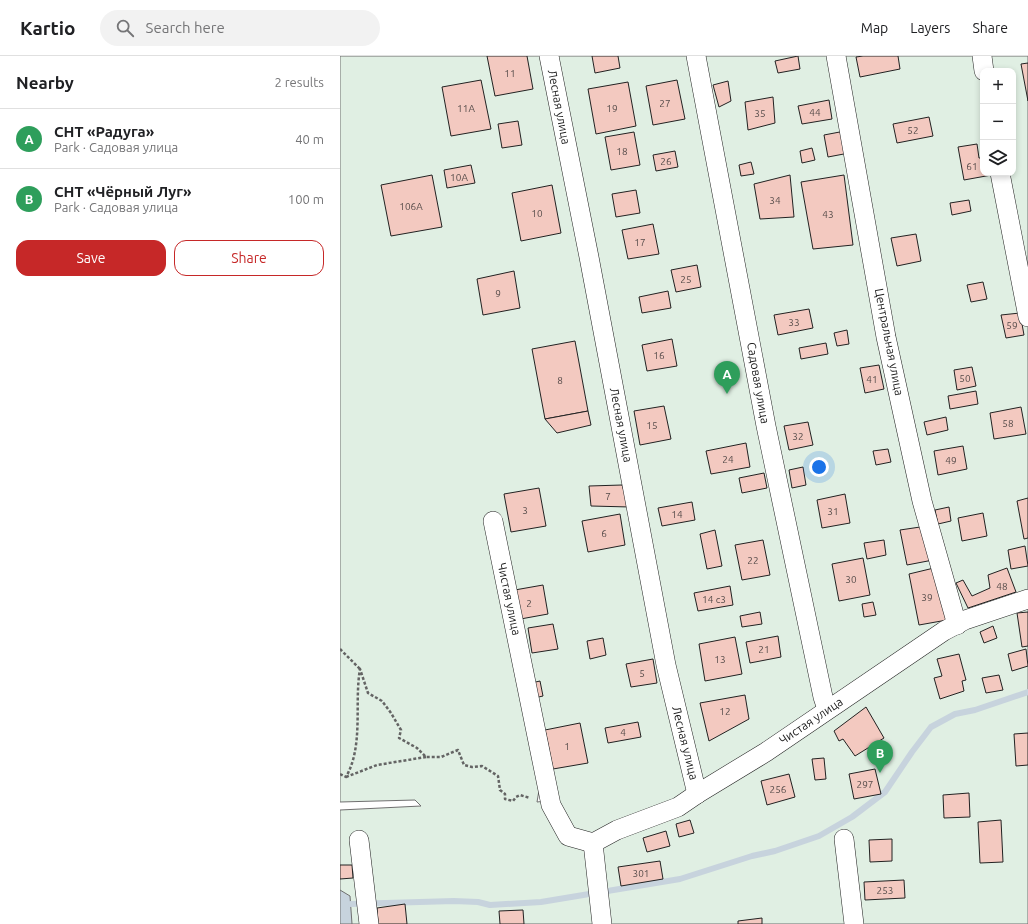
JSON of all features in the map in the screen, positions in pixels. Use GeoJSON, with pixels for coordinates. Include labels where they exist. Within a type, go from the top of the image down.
{"type":"FeatureCollection","features":[{"type":"Feature","properties":{"kind":"street","name":"Лесная улица"},"geometry":{"type":"LineString","coordinates":[[549,56],[666,665],[697,794]]}},
{"type":"Feature","properties":{"kind":"street","name":"Садовая улица"},"geometry":{"type":"LineString","coordinates":[[696,56],[766,426],[823,697],[827,709]]}},
{"type":"Feature","properties":{"kind":"street","name":"Центральная улица"},"geometry":{"type":"LineString","coordinates":[[836,56],[886,337],[922,501],[958,624]]}},
{"type":"Feature","properties":{"kind":"street"},"geometry":{"type":"LineString","coordinates":[[982,56],[984,68]]}},
{"type":"Feature","properties":{"kind":"street"},"geometry":{"type":"LineString","coordinates":[[1001,176],[1028,317]]}},
{"type":"Feature","properties":{"kind":"street","name":"Чистая улица"},"geometry":{"type":"LineString","coordinates":[[493,522],[551,805],[568,836],[593,843],[617,830],[678,807],[766,752],[827,709],[944,631],[965,620],[1028,599]]}},
{"type":"Feature","properties":{"kind":"street"},"geometry":{"type":"LineString","coordinates":[[844,839],[854,924]]}},
{"type":"Feature","properties":{"kind":"street"},"geometry":{"type":"LineString","coordinates":[[359,840],[369,924]]}},
{"type":"Feature","properties":{"kind":"street"},"geometry":{"type":"LineString","coordinates":[[593,843],[602,924]]}},
{"type":"Feature","properties":{"kind":"path"},"geometry":{"type":"LineString","coordinates":[[340,649],[360,668],[368,692],[382,701],[391,713],[401,730],[399,738],[417,748],[426,758]]}},
{"type":"Feature","properties":{"kind":"path"},"geometry":{"type":"LineString","coordinates":[[346,777],[354,761],[357,688],[360,668]]}},
{"type":"Feature","properties":{"kind":"path"},"geometry":{"type":"LineString","coordinates":[[340,774],[346,777],[377,765],[441,757],[458,750],[464,765],[482,766],[498,776],[500,790],[505,794],[505,799],[513,801],[520,795],[528,798],[539,798],[544,804],[551,805]]}},
{"type":"Feature","properties":{"kind":"green space"},"geometry":{"type":"Polygon","coordinates":[[[340,56],[1028,56],[1028,924],[340,924],[340,810],[421,806],[415,800],[340,802],[340,56]],[[541,779],[537,802],[546,801],[568,836],[541,779]]]}},
{"type":"Feature","properties":{"kind":"shaded area"},"geometry":{"type":"Polygon","coordinates":[[[340,890],[350,896],[352,924],[340,924],[340,890]]]}},
{"type":"Feature","properties":{"kind":"building"},"geometry":{"type":"Polygon","coordinates":[[[487,56],[527,56],[533,89],[495,96],[487,56]]]}},
{"type":"Feature","properties":{"kind":"building"},"geometry":{"type":"Polygon","coordinates":[[[592,56],[618,56],[620,68],[595,73],[592,56]]]}},
{"type":"Feature","properties":{"kind":"building"},"geometry":{"type":"Polygon","coordinates":[[[798,56],[800,69],[778,73],[775,61],[798,56]]]}},
{"type":"Feature","properties":{"kind":"building"},"geometry":{"type":"Polygon","coordinates":[[[898,56],[900,69],[860,77],[856,57],[898,56]]]}},
{"type":"Feature","properties":{"kind":"building"},"geometry":{"type":"Polygon","coordinates":[[[1028,63],[1028,101],[1021,64],[1028,63]]]}},
{"type":"Feature","properties":{"kind":"building"},"geometry":{"type":"Polygon","coordinates":[[[481,80],[491,129],[451,136],[442,87],[481,80]]]}},
{"type":"Feature","properties":{"kind":"building"},"geometry":{"type":"Polygon","coordinates":[[[677,80],[685,119],[653,125],[646,86],[677,80]]]}},
{"type":"Feature","properties":{"kind":"building"},"geometry":{"type":"Polygon","coordinates":[[[728,81],[731,101],[719,107],[713,85],[728,81]]]}},
{"type":"Feature","properties":{"kind":"building"},"geometry":{"type":"Polygon","coordinates":[[[628,82],[636,126],[596,134],[588,89],[628,82]]]}},
{"type":"Feature","properties":{"kind":"building"},"geometry":{"type":"Polygon","coordinates":[[[773,97],[775,123],[748,130],[745,102],[773,97]]]}},
{"type":"Feature","properties":{"kind":"building"},"geometry":{"type":"Polygon","coordinates":[[[829,100],[832,119],[802,124],[798,106],[829,100]]]}},
{"type":"Feature","properties":{"kind":"building"},"geometry":{"type":"Polygon","coordinates":[[[929,117],[933,136],[897,143],[893,124],[929,117]]]}},
{"type":"Feature","properties":{"kind":"building"},"geometry":{"type":"Polygon","coordinates":[[[518,121],[522,145],[502,148],[498,124],[518,121]]]}},
{"type":"Feature","properties":{"kind":"building"},"geometry":{"type":"Polygon","coordinates":[[[845,131],[849,153],[828,157],[824,135],[845,131]]]}},
{"type":"Feature","properties":{"kind":"building"},"geometry":{"type":"Polygon","coordinates":[[[634,132],[640,165],[611,170],[605,137],[634,132]]]}},
{"type":"Feature","properties":{"kind":"building"},"geometry":{"type":"Polygon","coordinates":[[[977,144],[980,158],[980,176],[986,176],[964,180],[958,147],[977,144]]]}},
{"type":"Feature","properties":{"kind":"building"},"geometry":{"type":"Polygon","coordinates":[[[812,148],[815,160],[802,163],[800,151],[812,148]]]}},
{"type":"Feature","properties":{"kind":"building"},"geometry":{"type":"Polygon","coordinates":[[[675,151],[678,167],[656,171],[653,155],[675,151]]]}},
{"type":"Feature","properties":{"kind":"building"},"geometry":{"type":"Polygon","coordinates":[[[751,162],[754,174],[741,176],[739,165],[751,162]]]}},
{"type":"Feature","properties":{"kind":"building"},"geometry":{"type":"Polygon","coordinates":[[[471,165],[475,183],[447,188],[444,170],[471,165]]]}},
{"type":"Feature","properties":{"kind":"building"},"geometry":{"type":"Polygon","coordinates":[[[432,175],[442,227],[391,236],[381,185],[432,175]]]}},
{"type":"Feature","properties":{"kind":"building"},"geometry":{"type":"Polygon","coordinates":[[[790,175],[794,217],[760,219],[754,184],[790,175]]]}},
{"type":"Feature","properties":{"kind":"building"},"geometry":{"type":"Polygon","coordinates":[[[844,175],[853,245],[813,249],[801,182],[844,175]]]}},
{"type":"Feature","properties":{"kind":"building"},"geometry":{"type":"Polygon","coordinates":[[[552,185],[561,233],[521,241],[512,193],[552,185]]]}},
{"type":"Feature","properties":{"kind":"building"},"geometry":{"type":"Polygon","coordinates":[[[636,190],[640,213],[616,217],[612,194],[636,190]]]}},
{"type":"Feature","properties":{"kind":"building"},"geometry":{"type":"Polygon","coordinates":[[[969,200],[971,211],[952,215],[950,203],[969,200]]]}},
{"type":"Feature","properties":{"kind":"building"},"geometry":{"type":"Polygon","coordinates":[[[653,224],[659,254],[628,259],[622,230],[653,224]]]}},
{"type":"Feature","properties":{"kind":"building"},"geometry":{"type":"Polygon","coordinates":[[[916,234],[921,261],[897,266],[891,238],[916,234]]]}},
{"type":"Feature","properties":{"kind":"building"},"geometry":{"type":"Polygon","coordinates":[[[697,265],[701,287],[676,292],[671,270],[697,265]]]}},
{"type":"Feature","properties":{"kind":"building"},"geometry":{"type":"Polygon","coordinates":[[[514,271],[520,308],[483,315],[477,279],[514,271]]]}},
{"type":"Feature","properties":{"kind":"building"},"geometry":{"type":"Polygon","coordinates":[[[983,282],[987,299],[971,302],[967,285],[983,282]]]}},
{"type":"Feature","properties":{"kind":"building"},"geometry":{"type":"Polygon","coordinates":[[[668,291],[671,308],[642,313],[639,297],[668,291]]]}},
{"type":"Feature","properties":{"kind":"building"},"geometry":{"type":"Polygon","coordinates":[[[809,309],[813,328],[778,335],[774,315],[809,309]]]}},
{"type":"Feature","properties":{"kind":"building"},"geometry":{"type":"Polygon","coordinates":[[[1020,313],[1024,335],[1006,338],[1001,315],[1020,313]]]}},
{"type":"Feature","properties":{"kind":"building"},"geometry":{"type":"Polygon","coordinates":[[[847,330],[849,344],[837,346],[834,333],[847,330]]]}},
{"type":"Feature","properties":{"kind":"building"},"geometry":{"type":"Polygon","coordinates":[[[672,339],[677,366],[647,371],[642,345],[672,339]]]}},
{"type":"Feature","properties":{"kind":"building"},"geometry":{"type":"Polygon","coordinates":[[[575,341],[588,411],[545,419],[532,349],[575,341]]]}},
{"type":"Feature","properties":{"kind":"building"},"geometry":{"type":"Polygon","coordinates":[[[826,343],[828,354],[801,359],[799,348],[826,343]]]}},
{"type":"Feature","properties":{"kind":"building"},"geometry":{"type":"Polygon","coordinates":[[[879,365],[884,389],[865,393],[860,368],[879,365]]]}},
{"type":"Feature","properties":{"kind":"building"},"geometry":{"type":"Polygon","coordinates":[[[972,367],[976,386],[957,390],[954,370],[972,367]]]}},
{"type":"Feature","properties":{"kind":"building"},"geometry":{"type":"Polygon","coordinates":[[[976,391],[978,404],[950,409],[948,396],[976,391]]]}},
{"type":"Feature","properties":{"kind":"building"},"geometry":{"type":"Polygon","coordinates":[[[664,406],[671,439],[640,445],[634,411],[664,406]]]}},
{"type":"Feature","properties":{"kind":"building"},"geometry":{"type":"Polygon","coordinates":[[[1021,407],[1026,434],[994,439],[990,413],[1021,407]]]}},
{"type":"Feature","properties":{"kind":"building"},"geometry":{"type":"Polygon","coordinates":[[[588,411],[591,425],[557,433],[545,419],[588,411]]]}},
{"type":"Feature","properties":{"kind":"building"},"geometry":{"type":"Polygon","coordinates":[[[946,417],[948,430],[927,435],[924,422],[946,417]]]}},
{"type":"Feature","properties":{"kind":"building"},"geometry":{"type":"Polygon","coordinates":[[[808,422],[813,445],[789,450],[784,426],[808,422]]]}},
{"type":"Feature","properties":{"kind":"building"},"geometry":{"type":"Polygon","coordinates":[[[746,443],[750,467],[711,474],[706,451],[746,443]]]}},
{"type":"Feature","properties":{"kind":"building"},"geometry":{"type":"Polygon","coordinates":[[[963,446],[967,469],[938,475],[934,451],[963,446]]]}},
{"type":"Feature","properties":{"kind":"building"},"geometry":{"type":"Polygon","coordinates":[[[888,449],[891,462],[876,465],[873,451],[888,449]]]}},
{"type":"Feature","properties":{"kind":"building"},"geometry":{"type":"Polygon","coordinates":[[[803,467],[806,485],[792,488],[789,470],[803,467]]]}},
{"type":"Feature","properties":{"kind":"building"},"geometry":{"type":"Polygon","coordinates":[[[764,473],[767,488],[742,493],[739,478],[764,473]]]}},
{"type":"Feature","properties":{"kind":"building"},"geometry":{"type":"Polygon","coordinates":[[[622,485],[630,507],[591,506],[589,486],[622,485]]]}},
{"type":"Feature","properties":{"kind":"building"},"geometry":{"type":"Polygon","coordinates":[[[539,488],[546,526],[511,532],[504,494],[539,488]]]}},
{"type":"Feature","properties":{"kind":"building"},"geometry":{"type":"Polygon","coordinates":[[[845,494],[850,523],[822,528],[817,500],[845,494]]]}},
{"type":"Feature","properties":{"kind":"building"},"geometry":{"type":"Polygon","coordinates":[[[1028,498],[1028,538],[1024,539],[1017,501],[1028,498]]]}},
{"type":"Feature","properties":{"kind":"building"},"geometry":{"type":"Polygon","coordinates":[[[692,502],[695,520],[662,526],[658,508],[692,502]]]}},
{"type":"Feature","properties":{"kind":"building"},"geometry":{"type":"Polygon","coordinates":[[[949,507],[951,521],[938,524],[935,510],[949,507]]]}},
{"type":"Feature","properties":{"kind":"building"},"geometry":{"type":"Polygon","coordinates":[[[983,513],[987,536],[962,541],[958,518],[983,513]]]}},
{"type":"Feature","properties":{"kind":"building"},"geometry":{"type":"Polygon","coordinates":[[[620,514],[625,545],[588,552],[582,521],[620,514]]]}},
{"type":"Feature","properties":{"kind":"building"},"geometry":{"type":"Polygon","coordinates":[[[927,526],[933,560],[907,565],[900,530],[927,526]]]}},
{"type":"Feature","properties":{"kind":"building"},"geometry":{"type":"Polygon","coordinates":[[[715,530],[722,566],[707,569],[700,534],[715,530]]]}},
{"type":"Feature","properties":{"kind":"building"},"geometry":{"type":"Polygon","coordinates":[[[763,540],[770,575],[742,580],[735,545],[763,540]]]}},
{"type":"Feature","properties":{"kind":"building"},"geometry":{"type":"Polygon","coordinates":[[[884,540],[886,555],[867,559],[864,543],[884,540]]]}},
{"type":"Feature","properties":{"kind":"building"},"geometry":{"type":"Polygon","coordinates":[[[1025,546],[1028,566],[1011,569],[1008,550],[1025,546]]]}},
{"type":"Feature","properties":{"kind":"building"},"geometry":{"type":"Polygon","coordinates":[[[863,558],[870,595],[839,601],[832,564],[863,558]]]}},
{"type":"Feature","properties":{"kind":"building"},"geometry":{"type":"Polygon","coordinates":[[[934,568],[947,620],[919,625],[909,574],[934,568]]]}},
{"type":"Feature","properties":{"kind":"building"},"geometry":{"type":"Polygon","coordinates":[[[1007,568],[1016,592],[968,608],[956,583],[963,580],[972,596],[990,588],[988,575],[1007,568]]]}},
{"type":"Feature","properties":{"kind":"building"},"geometry":{"type":"Polygon","coordinates":[[[543,585],[548,614],[515,620],[509,591],[543,585]]]}},
{"type":"Feature","properties":{"kind":"building"},"geometry":{"type":"Polygon","coordinates":[[[730,586],[733,605],[698,611],[694,593],[730,586]]]}},
{"type":"Feature","properties":{"kind":"building"},"geometry":{"type":"Polygon","coordinates":[[[873,602],[876,615],[864,617],[862,604],[873,602]]]}},
{"type":"Feature","properties":{"kind":"building"},"geometry":{"type":"Polygon","coordinates":[[[760,612],[762,624],[742,627],[740,616],[760,612]]]}},
{"type":"Feature","properties":{"kind":"building"},"geometry":{"type":"Polygon","coordinates":[[[1028,612],[1028,646],[1022,647],[1017,613],[1028,612]]]}},
{"type":"Feature","properties":{"kind":"building"},"geometry":{"type":"Polygon","coordinates":[[[553,624],[558,649],[532,653],[528,628],[553,624]]]}},
{"type":"Feature","properties":{"kind":"building"},"geometry":{"type":"Polygon","coordinates":[[[993,626],[997,638],[984,643],[980,632],[993,626]]]}},
{"type":"Feature","properties":{"kind":"building"},"geometry":{"type":"Polygon","coordinates":[[[778,636],[781,657],[750,663],[746,642],[778,636]]]}},
{"type":"Feature","properties":{"kind":"building"},"geometry":{"type":"Polygon","coordinates":[[[735,637],[742,674],[705,681],[699,644],[735,637]]]}},
{"type":"Feature","properties":{"kind":"building"},"geometry":{"type":"Polygon","coordinates":[[[603,638],[606,655],[590,659],[587,641],[603,638]]]}},
{"type":"Feature","properties":{"kind":"building"},"geometry":{"type":"Polygon","coordinates":[[[1026,649],[1028,666],[1012,671],[1008,654],[1026,649]]]}},
{"type":"Feature","properties":{"kind":"building"},"geometry":{"type":"Polygon","coordinates":[[[959,654],[966,680],[962,681],[964,691],[940,699],[934,678],[942,676],[937,659],[959,654]]]}},
{"type":"Feature","properties":{"kind":"building"},"geometry":{"type":"Polygon","coordinates":[[[653,659],[657,683],[631,687],[626,664],[653,659]]]}},
{"type":"Feature","properties":{"kind":"building"},"geometry":{"type":"Polygon","coordinates":[[[999,675],[1003,690],[986,693],[982,678],[999,675]]]}},
{"type":"Feature","properties":{"kind":"building"},"geometry":{"type":"Polygon","coordinates":[[[540,681],[543,696],[530,699],[527,684],[540,681]]]}},
{"type":"Feature","properties":{"kind":"building"},"geometry":{"type":"Polygon","coordinates":[[[745,695],[749,719],[709,741],[700,703],[745,695]]]}},
{"type":"Feature","properties":{"kind":"building"},"geometry":{"type":"Polygon","coordinates":[[[866,707],[884,738],[855,756],[843,739],[839,741],[834,731],[866,707]]]}},
{"type":"Feature","properties":{"kind":"building"},"geometry":{"type":"Polygon","coordinates":[[[638,722],[641,737],[608,743],[605,728],[638,722]]]}},
{"type":"Feature","properties":{"kind":"building"},"geometry":{"type":"Polygon","coordinates":[[[580,723],[588,763],[553,769],[545,730],[580,723]]]}},
{"type":"Feature","properties":{"kind":"building"},"geometry":{"type":"Polygon","coordinates":[[[1028,733],[1028,765],[1016,766],[1014,734],[1028,733]]]}},
{"type":"Feature","properties":{"kind":"building"},"geometry":{"type":"Polygon","coordinates":[[[824,758],[826,779],[815,780],[812,759],[824,758]]]}},
{"type":"Feature","properties":{"kind":"building"},"geometry":{"type":"Polygon","coordinates":[[[875,769],[881,794],[854,799],[849,774],[875,769]]]}},
{"type":"Feature","properties":{"kind":"building"},"geometry":{"type":"Polygon","coordinates":[[[789,774],[795,797],[767,805],[761,781],[789,774]]]}},
{"type":"Feature","properties":{"kind":"building"},"geometry":{"type":"Polygon","coordinates":[[[969,793],[970,817],[944,818],[943,795],[969,793]]]}},
{"type":"Feature","properties":{"kind":"building"},"geometry":{"type":"Polygon","coordinates":[[[690,820],[694,833],[679,837],[676,824],[690,820]]]}},
{"type":"Feature","properties":{"kind":"building"},"geometry":{"type":"Polygon","coordinates":[[[1001,820],[1003,862],[980,863],[978,822],[1001,820]]]}},
{"type":"Feature","properties":{"kind":"building"},"geometry":{"type":"Polygon","coordinates":[[[666,831],[670,846],[647,852],[643,838],[666,831]]]}},
{"type":"Feature","properties":{"kind":"building"},"geometry":{"type":"Polygon","coordinates":[[[892,839],[892,861],[870,862],[869,840],[892,839]]]}},
{"type":"Feature","properties":{"kind":"building"},"geometry":{"type":"Polygon","coordinates":[[[660,861],[663,879],[621,886],[618,867],[660,861]]]}},
{"type":"Feature","properties":{"kind":"building"},"geometry":{"type":"Polygon","coordinates":[[[340,865],[352,865],[353,878],[340,879],[340,865]]]}},
{"type":"Feature","properties":{"kind":"building"},"geometry":{"type":"Polygon","coordinates":[[[904,880],[905,898],[865,900],[864,882],[904,880]]]}},
{"type":"Feature","properties":{"kind":"building"},"geometry":{"type":"Polygon","coordinates":[[[405,904],[407,924],[378,924],[377,908],[405,904]]]}},
{"type":"Feature","properties":{"kind":"building"},"geometry":{"type":"Polygon","coordinates":[[[523,910],[524,924],[500,924],[499,911],[523,910]]]}},
{"type":"Feature","properties":{"kind":"building"},"geometry":{"type":"Polygon","coordinates":[[[762,918],[762,924],[738,924],[738,921],[762,918]]]}},
{"type":"Feature","properties":{"kind":"waterway"},"geometry":{"type":"LineString","coordinates":[[351,904],[454,901],[478,902],[490,905],[541,902],[680,879],[752,856],[775,851],[819,836],[852,817],[885,792],[931,727],[955,714],[975,710],[1028,692]]}},
{"type":"Feature","properties":{"kind":"place","name":"СНТ «Радуга»"},"geometry":{"type":"Point","coordinates":[727,394]}},
{"type":"Feature","properties":{"kind":"place","name":"СНТ «Чёрный Луг»"},"geometry":{"type":"Point","coordinates":[880,773]}}]}
